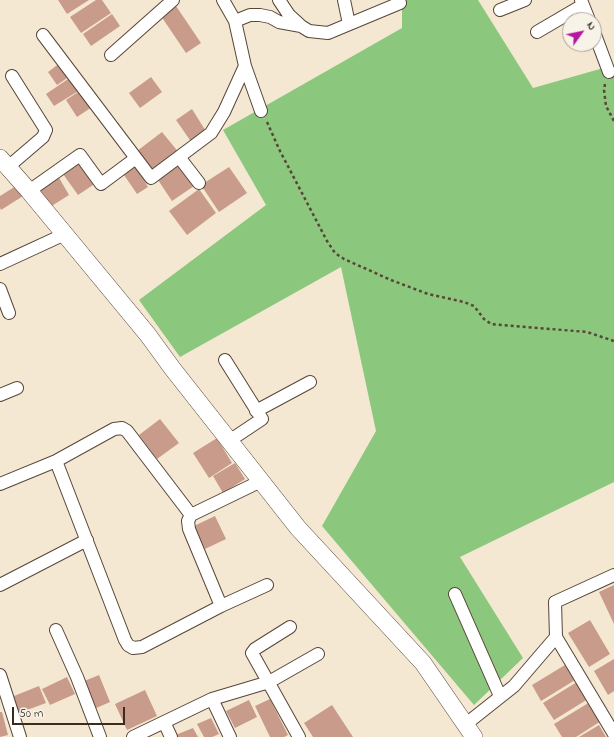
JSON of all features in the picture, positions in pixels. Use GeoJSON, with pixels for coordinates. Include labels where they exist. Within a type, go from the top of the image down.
{"type":"FeatureCollection","features":[{"type":"Feature","properties":{"kind":"street"},"geometry":{"type":"LineString","coordinates":[[112,55],[174,0]]}},
{"type":"Feature","properties":{"kind":"street"},"geometry":{"type":"LineString","coordinates":[[223,0],[235,21],[245,66],[261,111]]}},
{"type":"Feature","properties":{"kind":"street"},"geometry":{"type":"LineString","coordinates":[[279,0],[301,26],[309,31],[328,33],[400,3]]}},
{"type":"Feature","properties":{"kind":"street"},"geometry":{"type":"LineString","coordinates":[[344,0],[349,24]]}},
{"type":"Feature","properties":{"kind":"street"},"geometry":{"type":"LineString","coordinates":[[500,10],[525,0]]}},
{"type":"Feature","properties":{"kind":"street"},"geometry":{"type":"LineString","coordinates":[[537,32],[582,3]]}},
{"type":"Feature","properties":{"kind":"street"},"geometry":{"type":"LineString","coordinates":[[235,21],[250,15],[260,15],[270,17],[279,22],[301,26]]}},
{"type":"Feature","properties":{"kind":"street"},"geometry":{"type":"LineString","coordinates":[[43,35],[151,178],[211,133],[224,112],[245,66]]}},
{"type":"Feature","properties":{"kind":"street"},"geometry":{"type":"LineString","coordinates":[[602,52],[609,72]]}},
{"type":"Feature","properties":{"kind":"street"},"geometry":{"type":"LineString","coordinates":[[12,76],[46,130],[43,137],[4,162],[148,335],[172,368],[298,528],[423,663],[470,731],[500,696],[514,686],[556,637]]}},
{"type":"Feature","properties":{"kind":"street"},"geometry":{"type":"LineString","coordinates":[[29,191],[80,155],[101,184],[136,158]]}},
{"type":"Feature","properties":{"kind":"street"},"geometry":{"type":"LineString","coordinates":[[179,157],[199,183]]}},
{"type":"Feature","properties":{"kind":"street"},"geometry":{"type":"LineString","coordinates":[[0,264],[65,234]]}},
{"type":"Feature","properties":{"kind":"street"},"geometry":{"type":"LineString","coordinates":[[0,289],[9,313]]}},
{"type":"Feature","properties":{"kind":"street"},"geometry":{"type":"LineString","coordinates":[[225,360],[262,419],[229,441]]}},
{"type":"Feature","properties":{"kind":"street"},"geometry":{"type":"LineString","coordinates":[[256,411],[310,382]]}},
{"type":"Feature","properties":{"kind":"street"},"geometry":{"type":"LineString","coordinates":[[0,395],[16,388]]}},
{"type":"Feature","properties":{"kind":"street"},"geometry":{"type":"LineString","coordinates":[[0,484],[56,461],[114,429],[122,428],[127,431],[191,516]]}},
{"type":"Feature","properties":{"kind":"street"},"geometry":{"type":"LineString","coordinates":[[56,461],[125,640],[128,645],[133,648],[142,647],[221,606],[267,585]]}},
{"type":"Feature","properties":{"kind":"street"},"geometry":{"type":"LineString","coordinates":[[221,606],[189,529],[188,521],[191,516],[261,481]]}},
{"type":"Feature","properties":{"kind":"street"},"geometry":{"type":"LineString","coordinates":[[0,585],[87,540]]}},
{"type":"Feature","properties":{"kind":"street"},"geometry":{"type":"LineString","coordinates":[[614,575],[555,602],[556,637],[614,734]]}},
{"type":"Feature","properties":{"kind":"street"},"geometry":{"type":"LineString","coordinates":[[455,594],[500,696]]}},
{"type":"Feature","properties":{"kind":"street"},"geometry":{"type":"LineString","coordinates":[[290,627],[252,651],[299,737]]}},
{"type":"Feature","properties":{"kind":"street"},"geometry":{"type":"LineString","coordinates":[[56,630],[77,677],[100,737]]}},
{"type":"Feature","properties":{"kind":"street"},"geometry":{"type":"LineString","coordinates":[[133,737],[212,699],[269,682],[318,654]]}},
{"type":"Feature","properties":{"kind":"street"},"geometry":{"type":"LineString","coordinates":[[0,675],[19,737]]}},
{"type":"Feature","properties":{"kind":"street"},"geometry":{"type":"LineString","coordinates":[[212,699],[230,737]]}},
{"type":"Feature","properties":{"kind":"street"},"geometry":{"type":"LineString","coordinates":[[164,722],[171,737]]}},
{"type":"Feature","properties":{"kind":"path"},"geometry":{"type":"LineString","coordinates":[[609,72],[604,90],[606,106],[614,121]]}},
{"type":"Feature","properties":{"kind":"path"},"geometry":{"type":"LineString","coordinates":[[261,111],[327,241],[335,253],[344,259],[391,280],[428,294],[464,302],[474,306],[484,319],[491,324],[587,332],[614,341]]}},
{"type":"Feature","properties":{"kind":"green space"},"geometry":{"type":"Polygon","coordinates":[[[402,0],[478,0],[533,88],[614,65],[614,482],[460,557],[523,658],[474,705],[322,526],[376,431],[341,267],[180,357],[139,300],[266,205],[223,130],[402,28],[402,0]]]}},
{"type":"Feature","properties":{"kind":"building"},"geometry":{"type":"Polygon","coordinates":[[[58,0],[89,0],[67,14],[58,0]]]}},
{"type":"Feature","properties":{"kind":"building"},"geometry":{"type":"Polygon","coordinates":[[[96,0],[102,0],[111,13],[81,33],[70,17],[96,0]]]}},
{"type":"Feature","properties":{"kind":"building"},"geometry":{"type":"Polygon","coordinates":[[[176,6],[201,43],[186,53],[161,16],[176,6]]]}},
{"type":"Feature","properties":{"kind":"building"},"geometry":{"type":"Polygon","coordinates":[[[112,14],[120,26],[91,46],[83,34],[112,14]]]}},
{"type":"Feature","properties":{"kind":"building"},"geometry":{"type":"Polygon","coordinates":[[[60,63],[70,76],[57,85],[48,72],[60,63]]]}},
{"type":"Feature","properties":{"kind":"building"},"geometry":{"type":"Polygon","coordinates":[[[71,77],[80,90],[54,106],[46,94],[71,77]]]}},
{"type":"Feature","properties":{"kind":"building"},"geometry":{"type":"Polygon","coordinates":[[[151,77],[162,92],[140,108],[129,93],[151,77]]]}},
{"type":"Feature","properties":{"kind":"building"},"geometry":{"type":"Polygon","coordinates":[[[81,90],[92,107],[77,117],[66,100],[81,90]]]}},
{"type":"Feature","properties":{"kind":"building"},"geometry":{"type":"Polygon","coordinates":[[[192,109],[207,133],[192,143],[176,120],[192,109]]]}},
{"type":"Feature","properties":{"kind":"building"},"geometry":{"type":"Polygon","coordinates":[[[162,132],[180,154],[154,173],[137,151],[162,132]]]}},
{"type":"Feature","properties":{"kind":"building"},"geometry":{"type":"Polygon","coordinates":[[[82,161],[96,183],[78,195],[63,174],[82,161]]]}},
{"type":"Feature","properties":{"kind":"building"},"geometry":{"type":"Polygon","coordinates":[[[134,164],[148,187],[137,194],[122,172],[134,164]]]}},
{"type":"Feature","properties":{"kind":"building"},"geometry":{"type":"Polygon","coordinates":[[[179,165],[194,186],[172,201],[158,180],[179,165]]]}},
{"type":"Feature","properties":{"kind":"building"},"geometry":{"type":"Polygon","coordinates":[[[229,167],[247,193],[219,212],[201,185],[229,167]]]}},
{"type":"Feature","properties":{"kind":"building"},"geometry":{"type":"Polygon","coordinates":[[[58,176],[69,195],[50,207],[39,188],[58,176]]]}},
{"type":"Feature","properties":{"kind":"building"},"geometry":{"type":"Polygon","coordinates":[[[16,186],[23,196],[1,210],[0,196],[16,186]]]}},
{"type":"Feature","properties":{"kind":"building"},"geometry":{"type":"Polygon","coordinates":[[[199,189],[216,213],[187,235],[169,211],[199,189]]]}},
{"type":"Feature","properties":{"kind":"building"},"geometry":{"type":"Polygon","coordinates":[[[160,419],[179,443],[157,459],[139,435],[160,419]]]}},
{"type":"Feature","properties":{"kind":"building"},"geometry":{"type":"Polygon","coordinates":[[[217,438],[232,463],[209,478],[193,453],[217,438]]]}},
{"type":"Feature","properties":{"kind":"building"},"geometry":{"type":"Polygon","coordinates":[[[235,463],[245,479],[223,493],[213,476],[235,463]]]}},
{"type":"Feature","properties":{"kind":"building"},"geometry":{"type":"Polygon","coordinates":[[[215,516],[226,539],[205,549],[194,526],[215,516]]]}},
{"type":"Feature","properties":{"kind":"building"},"geometry":{"type":"Polygon","coordinates":[[[614,585],[614,624],[599,592],[614,585]]]}},
{"type":"Feature","properties":{"kind":"building"},"geometry":{"type":"Polygon","coordinates":[[[590,620],[610,654],[589,667],[568,633],[590,620]]]}},
{"type":"Feature","properties":{"kind":"building"},"geometry":{"type":"Polygon","coordinates":[[[614,659],[614,691],[608,695],[594,671],[614,659]]]}},
{"type":"Feature","properties":{"kind":"building"},"geometry":{"type":"Polygon","coordinates":[[[565,665],[575,680],[541,701],[532,685],[565,665]]]}},
{"type":"Feature","properties":{"kind":"building"},"geometry":{"type":"Polygon","coordinates":[[[99,675],[110,702],[94,709],[82,682],[99,675]]]}},
{"type":"Feature","properties":{"kind":"building"},"geometry":{"type":"Polygon","coordinates":[[[67,677],[75,694],[50,705],[42,689],[67,677]]]}},
{"type":"Feature","properties":{"kind":"building"},"geometry":{"type":"Polygon","coordinates":[[[577,682],[588,699],[554,720],[543,703],[577,682]]]}},
{"type":"Feature","properties":{"kind":"building"},"geometry":{"type":"Polygon","coordinates":[[[39,686],[46,703],[16,714],[9,698],[39,686]]]}},
{"type":"Feature","properties":{"kind":"building"},"geometry":{"type":"Polygon","coordinates":[[[145,690],[157,716],[127,730],[115,704],[145,690]]]}},
{"type":"Feature","properties":{"kind":"building"},"geometry":{"type":"Polygon","coordinates":[[[270,699],[288,735],[284,737],[270,737],[255,706],[270,699]]]}},
{"type":"Feature","properties":{"kind":"building"},"geometry":{"type":"Polygon","coordinates":[[[249,700],[257,717],[235,728],[226,711],[249,700]]]}},
{"type":"Feature","properties":{"kind":"building"},"geometry":{"type":"Polygon","coordinates":[[[590,702],[601,721],[576,737],[562,737],[554,724],[590,702]]]}},
{"type":"Feature","properties":{"kind":"building"},"geometry":{"type":"Polygon","coordinates":[[[332,705],[353,737],[313,737],[304,723],[332,705]]]}},
{"type":"Feature","properties":{"kind":"building"},"geometry":{"type":"Polygon","coordinates":[[[0,712],[2,712],[8,735],[0,737],[0,712]]]}},
{"type":"Feature","properties":{"kind":"building"},"geometry":{"type":"Polygon","coordinates":[[[211,718],[219,734],[212,737],[204,737],[197,724],[211,718]]]}},
{"type":"Feature","properties":{"kind":"building"},"geometry":{"type":"Polygon","coordinates":[[[599,725],[606,737],[579,737],[599,725]]]}},
{"type":"Feature","properties":{"kind":"building"},"geometry":{"type":"Polygon","coordinates":[[[193,728],[198,737],[173,737],[173,736],[193,728]]]}}]}
